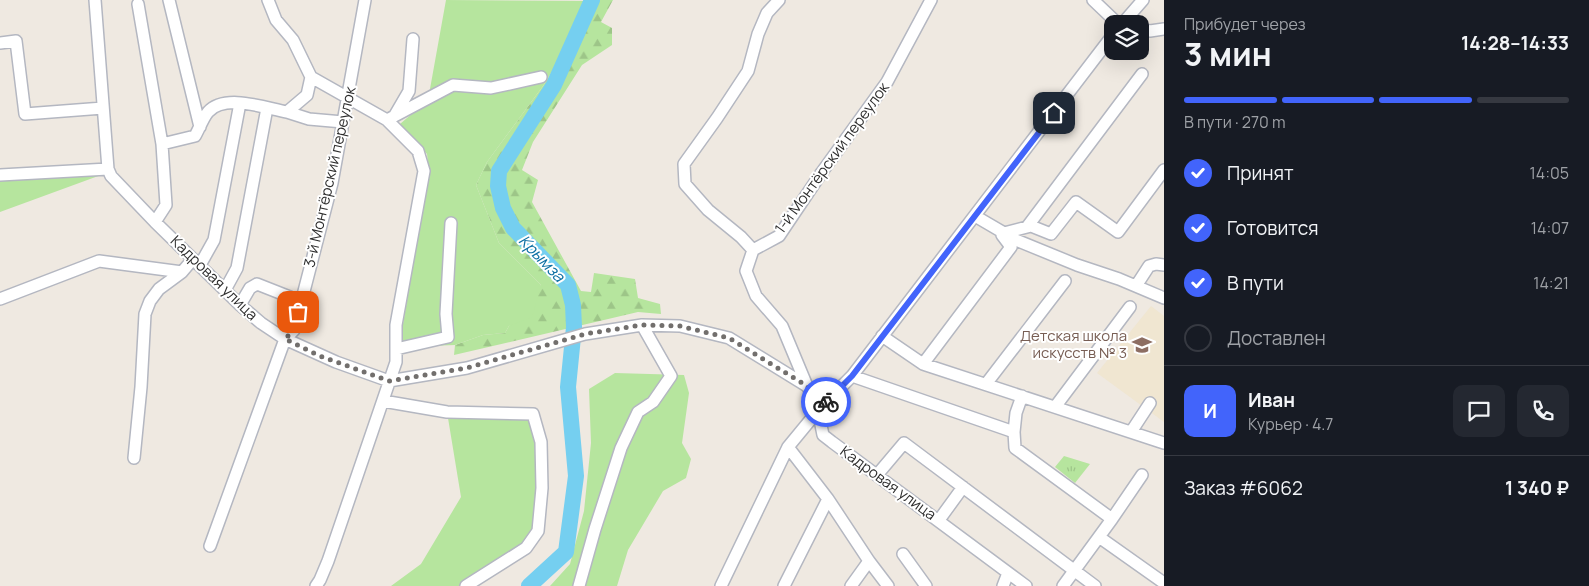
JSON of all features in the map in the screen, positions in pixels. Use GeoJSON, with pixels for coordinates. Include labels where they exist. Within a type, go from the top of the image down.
{"type":"FeatureCollection","features":[{"type":"Feature","properties":{"kind":"street"},"geometry":{"type":"LineString","coordinates":[[0,176],[108,169],[95,0]]}},
{"type":"Feature","properties":{"kind":"street"},"geometry":{"type":"LineString","coordinates":[[169,0],[200,127]]}},
{"type":"Feature","properties":{"kind":"street"},"geometry":{"type":"LineString","coordinates":[[268,0],[276,20],[294,40],[311,77],[348,98],[390,118],[418,151],[424,171],[396,325],[396,362],[328,561],[316,586]]}},
{"type":"Feature","properties":{"kind":"street","name":"3-й Монтёрский переулок"},"geometry":{"type":"LineString","coordinates":[[210,546],[285,339],[294,330],[332,183],[365,0]]}},
{"type":"Feature","properties":{"kind":"street"},"geometry":{"type":"LineString","coordinates":[[779,0],[767,13],[758,34],[748,71],[718,118],[684,164],[685,184],[708,210],[741,237],[753,250],[746,271],[756,296],[782,326],[807,386]]}},
{"type":"Feature","properties":{"kind":"street","name":"1-й Монтёрский переулок"},"geometry":{"type":"LineString","coordinates":[[753,250],[779,236],[822,172],[887,82],[931,0]]}},
{"type":"Feature","properties":{"kind":"street"},"geometry":{"type":"LineString","coordinates":[[1093,0],[1109,15]]}},
{"type":"Feature","properties":{"kind":"street"},"geometry":{"type":"LineString","coordinates":[[1129,15],[1143,0]]}},
{"type":"Feature","properties":{"kind":"street"},"geometry":{"type":"LineString","coordinates":[[138,4],[162,144],[166,206],[155,222]]}},
{"type":"Feature","properties":{"kind":"street"},"geometry":{"type":"LineString","coordinates":[[1149,31],[1164,30]]}},
{"type":"Feature","properties":{"kind":"street"},"geometry":{"type":"LineString","coordinates":[[390,118],[409,91],[413,39]]}},
{"type":"Feature","properties":{"kind":"street"},"geometry":{"type":"LineString","coordinates":[[0,43],[16,41],[25,114],[103,108]]}},
{"type":"Feature","properties":{"kind":"street"},"geometry":{"type":"LineString","coordinates":[[721,586],[788,447],[821,407],[852,376],[1104,47]]}},
{"type":"Feature","properties":{"kind":"street"},"geometry":{"type":"LineString","coordinates":[[1027,227],[1142,74]]}},
{"type":"Feature","properties":{"kind":"street"},"geometry":{"type":"LineString","coordinates":[[287,112],[307,95],[311,77]]}},
{"type":"Feature","properties":{"kind":"street"},"geometry":{"type":"LineString","coordinates":[[390,118],[453,85],[491,88],[541,77]]}},
{"type":"Feature","properties":{"kind":"street"},"geometry":{"type":"LineString","coordinates":[[162,144],[195,136],[208,112],[218,104],[236,102],[287,112],[309,119],[343,122]]}},
{"type":"Feature","properties":{"kind":"street"},"geometry":{"type":"LineString","coordinates":[[134,458],[141,387],[145,314],[150,301],[159,289],[196,262],[214,240],[240,103]]}},
{"type":"Feature","properties":{"kind":"street"},"geometry":{"type":"LineString","coordinates":[[225,290],[237,268],[267,108]]}},
{"type":"Feature","properties":{"kind":"street","name":"Кадровая улица"},"geometry":{"type":"LineString","coordinates":[[108,169],[110,176],[155,222],[261,323],[285,339],[320,356],[389,381],[467,368],[585,334],[642,325],[680,326],[729,338],[807,386],[821,407],[823,435],[1026,586]]}},
{"type":"Feature","properties":{"kind":"street"},"geometry":{"type":"LineString","coordinates":[[1001,231],[1031,226],[1051,234],[1076,202],[1118,232],[1164,170]]}},
{"type":"Feature","properties":{"kind":"street"},"geometry":{"type":"LineString","coordinates":[[975,216],[1016,240],[1077,265],[1162,294]]}},
{"type":"Feature","properties":{"kind":"street"},"geometry":{"type":"LineString","coordinates":[[396,349],[448,338],[446,314],[451,223]]}},
{"type":"Feature","properties":{"kind":"street"},"geometry":{"type":"LineString","coordinates":[[923,364],[1011,247],[1001,231]]}},
{"type":"Feature","properties":{"kind":"street"},"geometry":{"type":"LineString","coordinates":[[0,299],[99,261],[182,272]]}},
{"type":"Feature","properties":{"kind":"street"},"geometry":{"type":"LineString","coordinates":[[1136,286],[1149,266],[1156,264],[1164,265]]}},
{"type":"Feature","properties":{"kind":"street"},"geometry":{"type":"LineString","coordinates":[[986,384],[1065,281]]}},
{"type":"Feature","properties":{"kind":"street"},"geometry":{"type":"LineString","coordinates":[[240,305],[250,288],[257,284],[290,297]]}},
{"type":"Feature","properties":{"kind":"street"},"geometry":{"type":"LineString","coordinates":[[1055,407],[1130,307]]}},
{"type":"Feature","properties":{"kind":"street"},"geometry":{"type":"LineString","coordinates":[[579,586],[621,448],[638,412],[653,402],[671,376],[642,325]]}},
{"type":"Feature","properties":{"kind":"street"},"geometry":{"type":"LineString","coordinates":[[882,336],[923,364],[1164,443]]}},
{"type":"Feature","properties":{"kind":"street"},"geometry":{"type":"LineString","coordinates":[[852,376],[1014,432]]}},
{"type":"Feature","properties":{"kind":"street"},"geometry":{"type":"LineString","coordinates":[[1022,396],[1016,413],[1015,448],[1112,519]]}},
{"type":"Feature","properties":{"kind":"street"},"geometry":{"type":"LineString","coordinates":[[383,400],[447,412],[533,414],[541,442],[542,488],[538,531],[526,548],[466,586]]}},
{"type":"Feature","properties":{"kind":"street"},"geometry":{"type":"LineString","coordinates":[[1131,432],[1150,403]]}},
{"type":"Feature","properties":{"kind":"street"},"geometry":{"type":"LineString","coordinates":[[878,475],[904,443],[1095,586]]}},
{"type":"Feature","properties":{"kind":"street"},"geometry":{"type":"LineString","coordinates":[[788,447],[828,499],[888,586]]}},
{"type":"Feature","properties":{"kind":"street"},"geometry":{"type":"LineString","coordinates":[[1063,586],[1142,475]]}},
{"type":"Feature","properties":{"kind":"street"},"geometry":{"type":"LineString","coordinates":[[939,520],[963,487]]}},
{"type":"Feature","properties":{"kind":"street"},"geometry":{"type":"LineString","coordinates":[[784,586],[828,499]]}},
{"type":"Feature","properties":{"kind":"street"},"geometry":{"type":"LineString","coordinates":[[1099,537],[1164,583]]}},
{"type":"Feature","properties":{"kind":"street"},"geometry":{"type":"LineString","coordinates":[[903,554],[926,586]]}},
{"type":"Feature","properties":{"kind":"street"},"geometry":{"type":"LineString","coordinates":[[851,586],[869,561]]}},
{"type":"Feature","properties":{"kind":"street"},"geometry":{"type":"LineString","coordinates":[[1004,586],[1008,573]]}},
{"type":"Feature","properties":{"kind":"shaded area","name":"Детская школа искусств № 3"},"geometry":{"type":"Polygon","coordinates":[[[1151,306],[1164,316],[1164,422],[1097,373],[1151,306]]]}},
{"type":"Feature","properties":{"kind":"green space"},"geometry":{"type":"Polygon","coordinates":[[[446,0],[593,1],[581,37],[563,54],[543,86],[487,162],[476,185],[499,243],[541,285],[532,317],[509,326],[505,333],[483,335],[455,345],[402,347],[403,324],[429,173],[427,154],[400,124],[428,100],[446,0]]]}},
{"type":"Feature","properties":{"kind":"green space"},"geometry":{"type":"Polygon","coordinates":[[[592,0],[613,0],[601,22],[612,28],[612,45],[582,65],[533,142],[522,170],[538,180],[532,202],[581,291],[591,292],[594,273],[635,279],[638,298],[660,304],[661,314],[638,312],[454,355],[455,345],[483,335],[505,333],[541,285],[499,243],[476,185],[487,162],[543,86],[563,54],[581,37],[592,0]]]}},
{"type":"Feature","properties":{"kind":"green space"},"geometry":{"type":"Polygon","coordinates":[[[0,175],[101,175],[0,212],[0,175]]]}},
{"type":"Feature","properties":{"kind":"green space"},"geometry":{"type":"Polygon","coordinates":[[[615,373],[684,375],[689,393],[682,443],[691,459],[686,478],[663,491],[628,550],[617,586],[550,586],[570,564],[584,511],[591,443],[589,389],[615,373]]]}},
{"type":"Feature","properties":{"kind":"green space"},"geometry":{"type":"Polygon","coordinates":[[[447,412],[533,414],[541,442],[538,531],[526,548],[466,586],[391,586],[421,564],[461,497],[447,412]]]}},
{"type":"Feature","properties":{"kind":"green space"},"geometry":{"type":"Polygon","coordinates":[[[1064,456],[1090,464],[1075,483],[1055,467],[1064,456]]]}},
{"type":"Feature","properties":{"kind":"waterway","name":"Крымза"},"geometry":{"type":"LineString","coordinates":[[529,586],[566,552],[576,476],[568,387],[574,327],[573,305],[568,285],[513,228],[503,208],[498,186],[499,171],[554,85],[592,0]]}},
{"type":"Feature","properties":{"kind":"way so far"},"geometry":{"type":"LineString","coordinates":[[298,312],[294,330],[285,339],[320,356],[389,381],[467,368],[585,334],[642,325],[680,326],[729,338],[807,386],[821,407],[826,402]]}},
{"type":"Feature","properties":{"kind":"place","name":"Детская школа искусств № 3"},"geometry":{"type":"Point","coordinates":[1142,345]}},
{"type":"Feature","properties":{"kind":"route"},"geometry":{"type":"LineString","coordinates":[[826,402],[852,376],[1054,113]]}}]}
